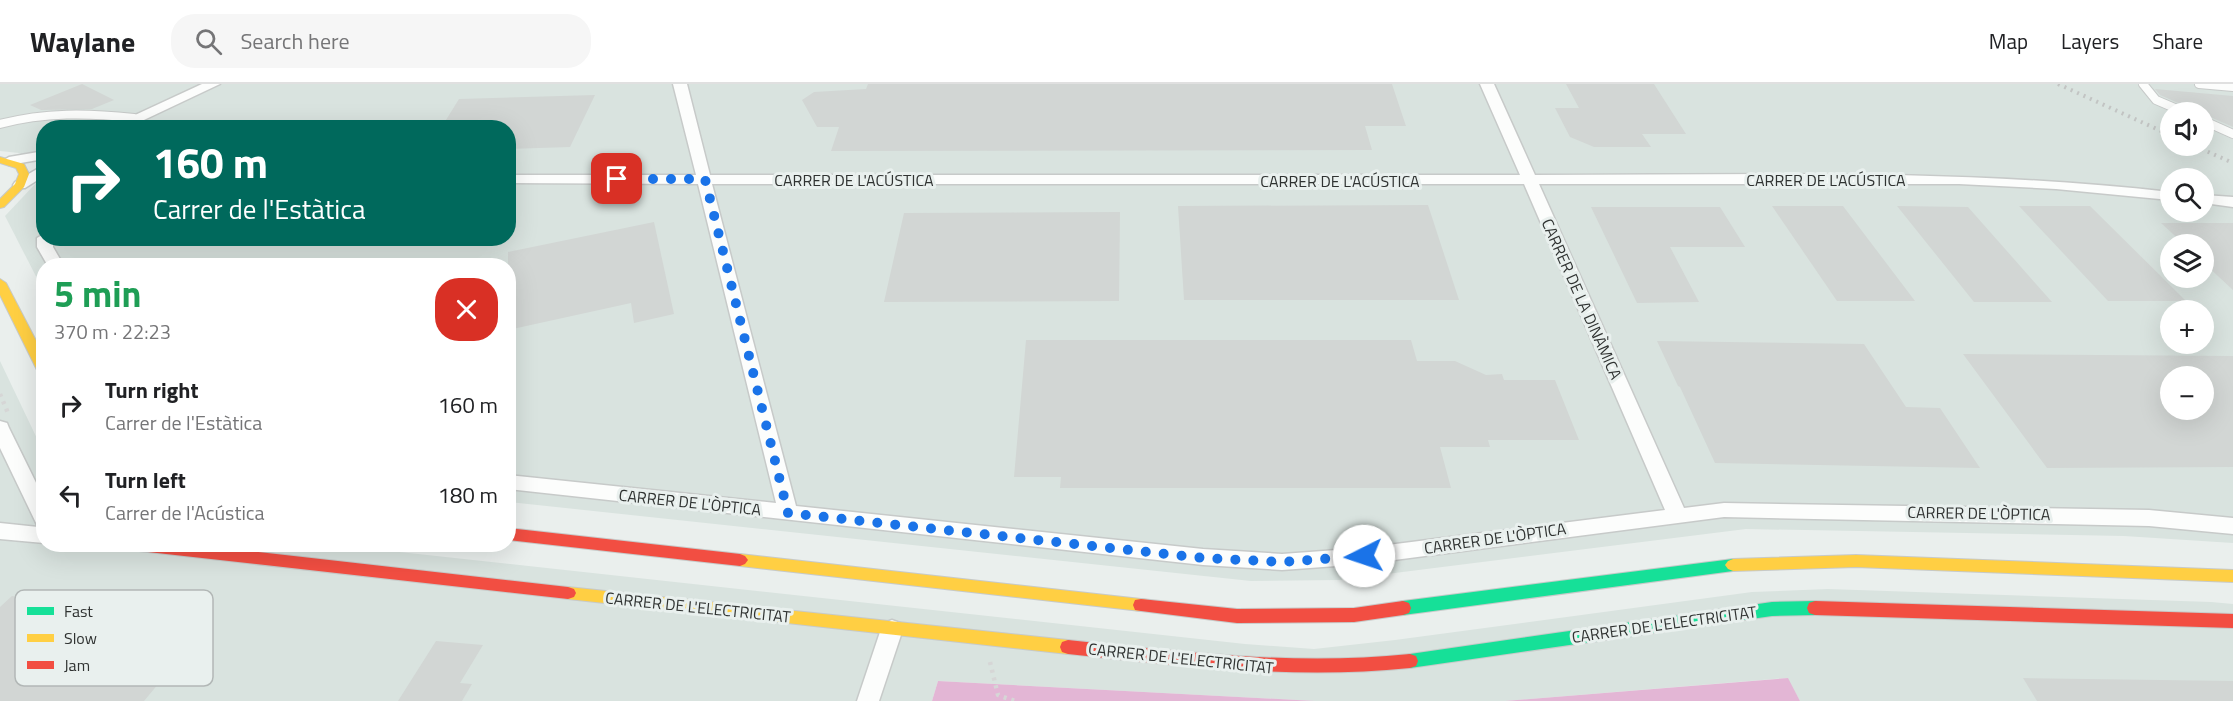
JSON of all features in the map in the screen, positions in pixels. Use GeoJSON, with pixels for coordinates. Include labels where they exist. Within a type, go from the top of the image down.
{"type":"FeatureCollection","features":[{"type":"Feature","properties":{"kind":"street"},"geometry":{"type":"LineString","coordinates":[[145,120],[213,84]]}},
{"type":"Feature","properties":{"kind":"street"},"geometry":{"type":"LineString","coordinates":[[680,84],[788,513]]}},
{"type":"Feature","properties":{"kind":"street","name":"CARRER DE LA DINÀMICA"},"geometry":{"type":"LineString","coordinates":[[1487,84],[1677,514]]}},
{"type":"Feature","properties":{"kind":"street"},"geometry":{"type":"LineString","coordinates":[[4,158],[36,156]]}},
{"type":"Feature","properties":{"kind":"street"},"geometry":{"type":"LineString","coordinates":[[4,158],[21,166],[24,174],[8,196]]}},
{"type":"Feature","properties":{"kind":"street"},"geometry":{"type":"LineString","coordinates":[[8,196],[36,175]]}},
{"type":"Feature","properties":{"kind":"street","name":"CARRER DE L'ACÚSTICA"},"geometry":{"type":"LineString","coordinates":[[516,179],[1959,180],[2056,185],[2160,195]]}},
{"type":"Feature","properties":{"kind":"street"},"geometry":{"type":"LineString","coordinates":[[2214,200],[2233,202]]}},
{"type":"Feature","properties":{"kind":"street"},"geometry":{"type":"LineString","coordinates":[[0,283],[36,354]]}},
{"type":"Feature","properties":{"kind":"street"},"geometry":{"type":"LineString","coordinates":[[0,428],[36,504]]}},
{"type":"Feature","properties":{"kind":"street","name":"CARRER DE L'ÒPTICA"},"geometry":{"type":"LineString","coordinates":[[516,483],[1203,558],[1282,562],[1364,556],[1677,514],[1761,509],[2149,518],[2233,526]]}},
{"type":"Feature","properties":{"kind":"street"},"geometry":{"type":"LineString","coordinates":[[0,531],[36,534]]}},
{"type":"Feature","properties":{"kind":"street"},"geometry":{"type":"LineString","coordinates":[[516,535],[1237,616],[1354,615],[1739,564],[1781,562],[1917,562],[2233,576]]}},
{"type":"Feature","properties":{"kind":"street","name":"CARRER DE L'ELECTRICITAT"},"geometry":{"type":"LineString","coordinates":[[202,552],[892,629],[1224,663],[1329,669],[1383,664],[1772,609],[1824,608],[2233,621]]}},
{"type":"Feature","properties":{"kind":"street"},"geometry":{"type":"LineString","coordinates":[[868,701],[892,629]]}},
{"type":"Feature","properties":{"kind":"lane"},"geometry":{"type":"LineString","coordinates":[[2143,84],[2156,100],[2161,102]]}},
{"type":"Feature","properties":{"kind":"lane"},"geometry":{"type":"LineString","coordinates":[[2199,84],[2233,87]]}},
{"type":"Feature","properties":{"kind":"lane"},"geometry":{"type":"LineString","coordinates":[[0,124],[18,118],[81,112],[123,120]]}},
{"type":"Feature","properties":{"kind":"lane"},"geometry":{"type":"LineString","coordinates":[[2214,125],[2233,134]]}},
{"type":"Feature","properties":{"kind":"path"},"geometry":{"type":"LineString","coordinates":[[984,638],[998,695],[1015,701]]}},
{"type":"Feature","properties":{"kind":"shaded area"},"geometry":{"type":"Polygon","coordinates":[[[0,84],[2233,84],[2233,543],[2124,536],[1746,529],[1339,580],[1251,581],[516,503],[516,258],[36,258],[36,276],[5,216],[36,183],[36,246],[516,246],[516,120],[36,120],[36,162],[19,153],[0,151],[0,84]]]}},
{"type":"Feature","properties":{"kind":"shaded area"},"geometry":{"type":"Polygon","coordinates":[[[0,361],[36,436],[36,552],[399,552],[1245,644],[1314,649],[1752,592],[1828,589],[2233,604],[2233,701],[1800,701],[1787,678],[1505,701],[1315,701],[938,681],[932,701],[0,701],[0,361]]]}},
{"type":"Feature","properties":{"kind":"shaded area"},"geometry":{"type":"Polygon","coordinates":[[[1788,678],[1800,701],[1505,701],[1788,678]]]}},
{"type":"Feature","properties":{"kind":"shaded area"},"geometry":{"type":"Polygon","coordinates":[[[938,681],[1315,701],[932,701],[938,681]]]}},
{"type":"Feature","properties":{"kind":"building"},"geometry":{"type":"Polygon","coordinates":[[[82,84],[114,100],[92,109],[41,110],[30,105],[82,84]]]}},
{"type":"Feature","properties":{"kind":"building"},"geometry":{"type":"Polygon","coordinates":[[[868,84],[1392,84],[1406,126],[1365,126],[1372,150],[831,151],[839,127],[817,127],[802,100],[814,92],[866,89],[868,84]]]}},
{"type":"Feature","properties":{"kind":"building"},"geometry":{"type":"Polygon","coordinates":[[[1566,84],[1654,84],[1686,134],[1642,134],[1651,147],[1594,147],[1570,137],[1555,108],[1579,108],[1566,84]]]}},
{"type":"Feature","properties":{"kind":"building"},"geometry":{"type":"Polygon","coordinates":[[[2155,89],[2233,96],[2233,127],[2214,119],[2214,102],[2176,102],[2160,95],[2155,89]]]}},
{"type":"Feature","properties":{"kind":"building"},"geometry":{"type":"Polygon","coordinates":[[[595,95],[570,147],[516,149],[516,120],[446,120],[459,99],[595,95]]]}},
{"type":"Feature","properties":{"kind":"building"},"geometry":{"type":"Polygon","coordinates":[[[1428,205],[1459,300],[1184,300],[1178,206],[1428,205]]]}},
{"type":"Feature","properties":{"kind":"building"},"geometry":{"type":"Polygon","coordinates":[[[1772,206],[1843,206],[1915,301],[1837,301],[1772,206]]]}},
{"type":"Feature","properties":{"kind":"building"},"geometry":{"type":"Polygon","coordinates":[[[1897,206],[1968,207],[2052,302],[1974,302],[1897,206]]]}},
{"type":"Feature","properties":{"kind":"building"},"geometry":{"type":"Polygon","coordinates":[[[2019,206],[2090,206],[2160,275],[2160,288],[2173,288],[2185,300],[2108,301],[2019,206]]]}},
{"type":"Feature","properties":{"kind":"building"},"geometry":{"type":"Polygon","coordinates":[[[1591,207],[1720,207],[1745,247],[1670,247],[1699,302],[1637,303],[1591,207]]]}},
{"type":"Feature","properties":{"kind":"building"},"geometry":{"type":"Polygon","coordinates":[[[1120,212],[1119,301],[884,302],[904,213],[1120,212]]]}},
{"type":"Feature","properties":{"kind":"building"},"geometry":{"type":"Polygon","coordinates":[[[654,222],[674,314],[634,323],[631,303],[516,328],[516,258],[508,258],[508,252],[654,222]]]}},
{"type":"Feature","properties":{"kind":"building"},"geometry":{"type":"Polygon","coordinates":[[[2161,223],[2233,223],[2233,290],[2214,272],[2214,234],[2173,234],[2161,223]]]}},
{"type":"Feature","properties":{"kind":"building"},"geometry":{"type":"Polygon","coordinates":[[[1026,340],[1411,340],[1417,361],[1455,361],[1486,375],[1502,374],[1504,380],[1555,380],[1579,440],[1488,440],[1490,447],[1440,447],[1451,488],[1060,488],[1061,477],[1014,477],[1026,340]]]}},
{"type":"Feature","properties":{"kind":"building"},"geometry":{"type":"Polygon","coordinates":[[[1657,341],[1864,344],[1906,407],[1940,408],[1980,468],[1715,463],[1657,341]]]}},
{"type":"Feature","properties":{"kind":"building"},"geometry":{"type":"Polygon","coordinates":[[[1963,354],[2233,356],[2233,467],[2047,468],[1963,354]]]}},
{"type":"Feature","properties":{"kind":"building"},"geometry":{"type":"Polygon","coordinates":[[[12,596],[15,596],[15,686],[156,686],[144,701],[0,701],[0,607],[12,596]]]}},
{"type":"Feature","properties":{"kind":"building"},"geometry":{"type":"Polygon","coordinates":[[[436,641],[483,645],[460,683],[472,684],[462,701],[398,701],[436,641]]]}},
{"type":"Feature","properties":{"kind":"building"},"geometry":{"type":"Polygon","coordinates":[[[2023,678],[2233,681],[2233,701],[2037,701],[2023,678]]]}},
{"type":"Feature","properties":{"kind":"railway"},"geometry":{"type":"LineString","coordinates":[[2058,84],[2160,130]]}},
{"type":"Feature","properties":{"kind":"railway"},"geometry":{"type":"LineString","coordinates":[[2214,154],[2233,163]]}},
{"type":"Feature","properties":{"kind":"traffic: fast"},"geometry":{"type":"LineString","coordinates":[[1403,608],[1733,565]]}},
{"type":"Feature","properties":{"kind":"traffic: fast"},"geometry":{"type":"LineString","coordinates":[[1410,661],[1772,609],[1815,608]]}},
{"type":"Feature","properties":{"kind":"traffic: slow"},"geometry":{"type":"LineString","coordinates":[[0,160],[20,166],[24,174],[20,185],[0,205]]}},
{"type":"Feature","properties":{"kind":"traffic: slow"},"geometry":{"type":"LineString","coordinates":[[0,283],[36,354]]}},
{"type":"Feature","properties":{"kind":"traffic: slow"},"geometry":{"type":"LineString","coordinates":[[740,560],[1141,605]]}},
{"type":"Feature","properties":{"kind":"traffic: slow"},"geometry":{"type":"LineString","coordinates":[[1733,565],[1856,561],[2233,576]]}},
{"type":"Feature","properties":{"kind":"traffic: slow"},"geometry":{"type":"LineString","coordinates":[[568,593],[1068,647]]}},
{"type":"Feature","properties":{"kind":"traffic: jam"},"geometry":{"type":"LineString","coordinates":[[516,535],[740,560]]}},
{"type":"Feature","properties":{"kind":"traffic: jam"},"geometry":{"type":"LineString","coordinates":[[202,552],[568,593]]}},
{"type":"Feature","properties":{"kind":"traffic: jam"},"geometry":{"type":"LineString","coordinates":[[1141,605],[1237,616],[1354,615],[1403,608]]}},
{"type":"Feature","properties":{"kind":"traffic: jam"},"geometry":{"type":"LineString","coordinates":[[1815,608],[2233,621]]}},
{"type":"Feature","properties":{"kind":"traffic: jam"},"geometry":{"type":"LineString","coordinates":[[1068,647],[1282,667],[1367,665],[1410,661]]}},
{"type":"Feature","properties":{"kind":"route"},"geometry":{"type":"LineString","coordinates":[[617,179],[705,179],[788,513],[1203,558],[1282,562],[1364,556]]}}]}
